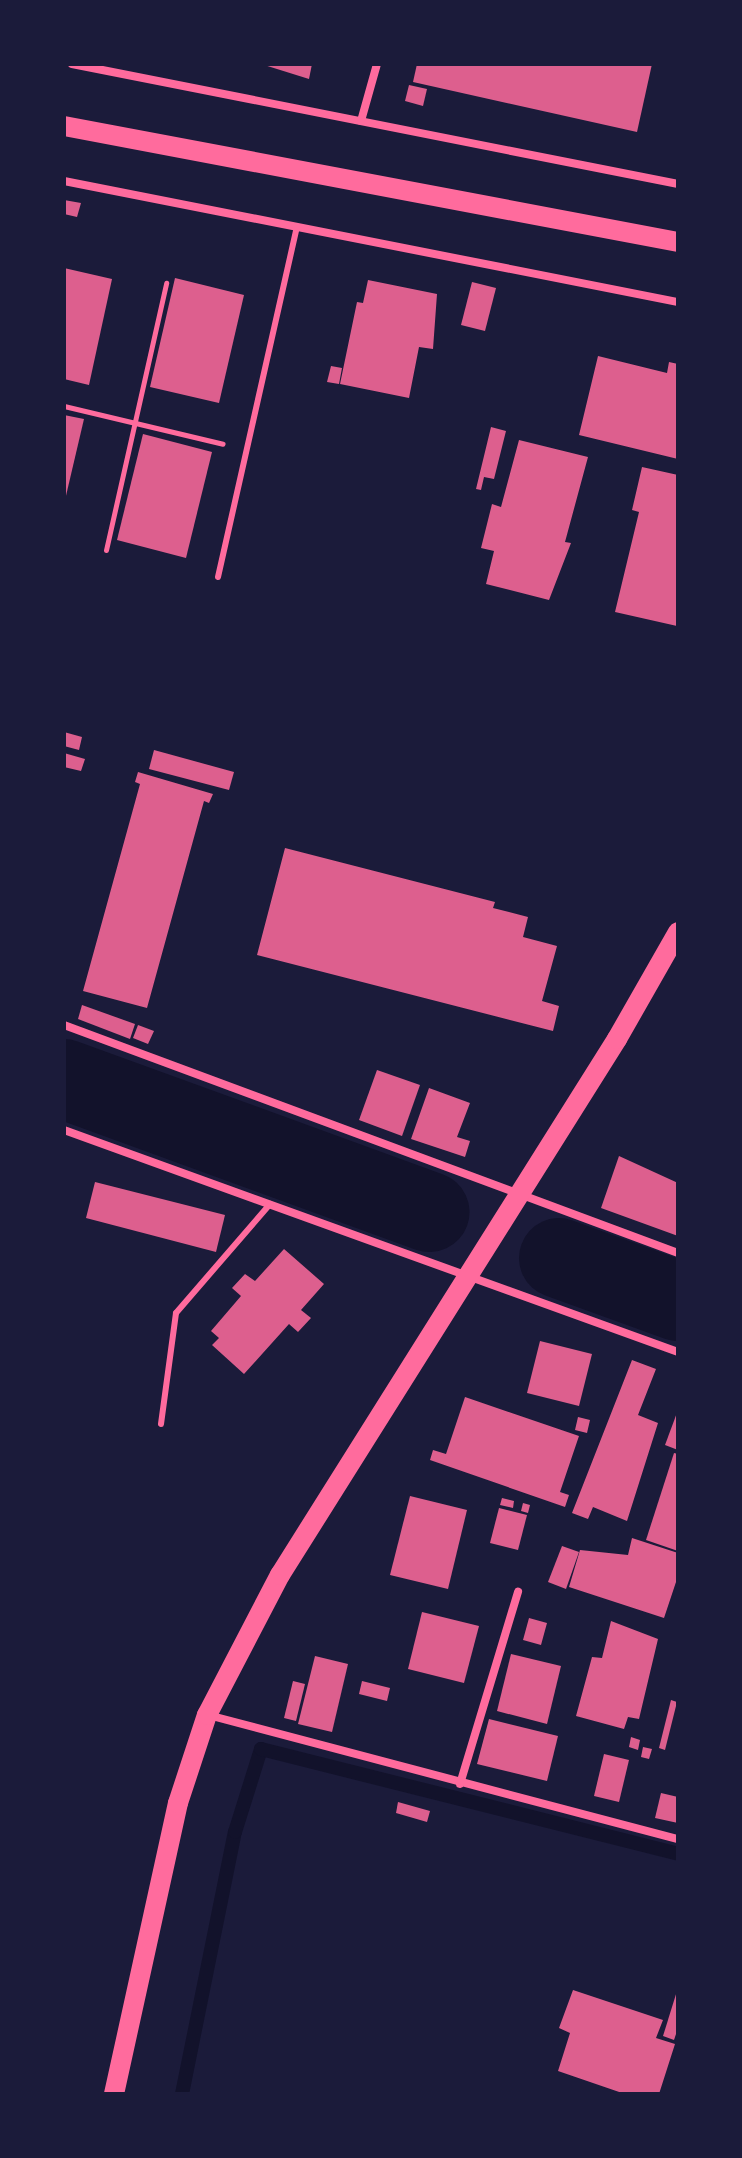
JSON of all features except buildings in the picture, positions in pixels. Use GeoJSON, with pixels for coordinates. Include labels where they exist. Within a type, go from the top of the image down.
{"type":"FeatureCollection","features":[{"type":"Feature","properties":{"kind":"main road"},"geometry":{"type":"LineString","coordinates":[[64,126],[678,242]]}},
{"type":"Feature","properties":{"kind":"main road"},"geometry":{"type":"LineString","coordinates":[[114,2094],[178,1803],[207,1715],[280,1575],[678,932]]}},
{"type":"Feature","properties":{"kind":"street"},"geometry":{"type":"LineString","coordinates":[[72,64],[678,184]]}},
{"type":"Feature","properties":{"kind":"street"},"geometry":{"type":"LineString","coordinates":[[361,121],[377,64]]}},
{"type":"Feature","properties":{"kind":"street"},"geometry":{"type":"LineString","coordinates":[[64,181],[678,302]]}},
{"type":"Feature","properties":{"kind":"street"},"geometry":{"type":"LineString","coordinates":[[64,1025],[678,1253]]}},
{"type":"Feature","properties":{"kind":"street"},"geometry":{"type":"LineString","coordinates":[[64,1130],[678,1352]]}},
{"type":"Feature","properties":{"kind":"street"},"geometry":{"type":"LineString","coordinates":[[460,1784],[518,1592]]}},
{"type":"Feature","properties":{"kind":"street"},"geometry":{"type":"LineString","coordinates":[[207,1715],[678,1839]]}},
{"type":"Feature","properties":{"kind":"lane"},"geometry":{"type":"LineString","coordinates":[[218,577],[297,227]]}},
{"type":"Feature","properties":{"kind":"lane"},"geometry":{"type":"LineString","coordinates":[[161,1424],[176,1313],[270,1203]]}},
{"type":"Feature","properties":{"kind":"path"},"geometry":{"type":"LineString","coordinates":[[106,550],[166,283]]}},
{"type":"Feature","properties":{"kind":"path"},"geometry":{"type":"LineString","coordinates":[[64,406],[247,449]]}},
{"type":"Feature","properties":{"kind":"waterway"},"geometry":{"type":"LineString","coordinates":[[64,1079],[430,1212]]}},
{"type":"Feature","properties":{"kind":"waterway"},"geometry":{"type":"LineString","coordinates":[[559,1258],[678,1301]]}},
{"type":"Feature","properties":{"kind":"waterway"},"geometry":{"type":"LineString","coordinates":[[182,2094],[235,1832],[261,1749],[678,1854]]}}]}
